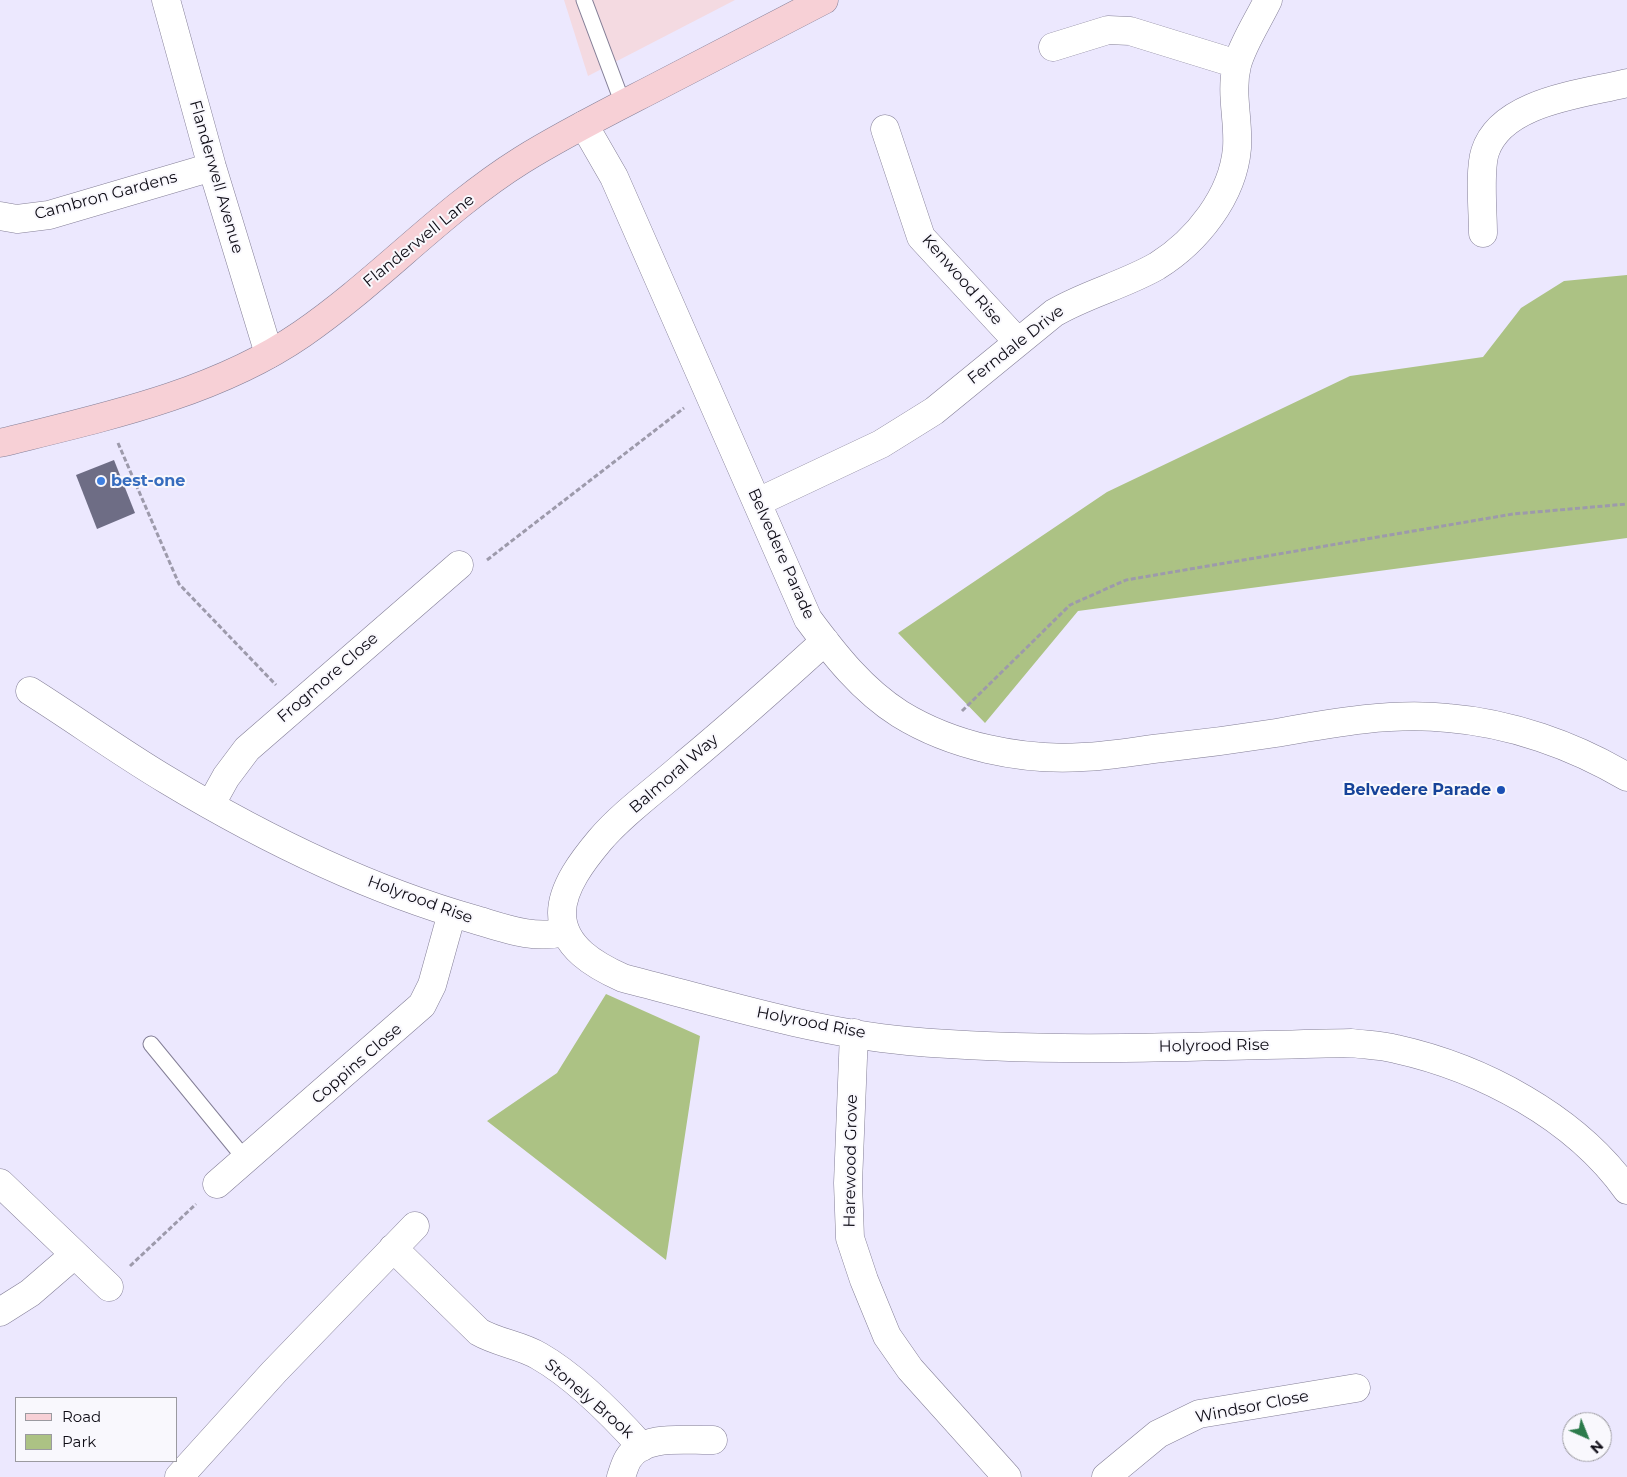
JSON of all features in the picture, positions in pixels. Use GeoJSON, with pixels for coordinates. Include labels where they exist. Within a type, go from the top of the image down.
{"type":"FeatureCollection","features":[{"type":"Feature","properties":{"kind":"street","name":"Flanderwell Avenue"},"geometry":{"type":"LineString","coordinates":[[166,0],[212,167],[269,354]]}},
{"type":"Feature","properties":{"kind":"street","name":"Flanderwell Lane"},"geometry":{"type":"LineString","coordinates":[[0,443],[107,417],[219,378],[269,354],[302,334],[375,277],[441,219],[521,161],[623,104],[824,0]]}},
{"type":"Feature","properties":{"kind":"street","name":"Ferndale Drive"},"geometry":{"type":"LineString","coordinates":[[758,502],[881,444],[934,411],[1054,313],[1070,304],[1157,266],[1185,243],[1210,218],[1229,185],[1237,148],[1233,94],[1237,64],[1268,0]]}},
{"type":"Feature","properties":{"kind":"street"},"geometry":{"type":"LineString","coordinates":[[1053,47],[1108,30],[1130,31],[1237,64]]}},
{"type":"Feature","properties":{"kind":"street"},"geometry":{"type":"LineString","coordinates":[[1483,233],[1485,153],[1494,134],[1507,120],[1530,107],[1627,82]]}},
{"type":"Feature","properties":{"kind":"street","name":"Belvedere Parade"},"geometry":{"type":"LineString","coordinates":[[584,125],[614,177],[808,619],[839,660],[859,681],[899,713],[939,734],[990,749],[1033,756],[1082,758],[1241,739],[1361,720],[1411,717],[1447,718],[1494,724],[1535,735],[1608,766],[1627,777]]}},
{"type":"Feature","properties":{"kind":"street","name":"Kenwood Rise"},"geometry":{"type":"LineString","coordinates":[[885,129],[921,237],[1018,342]]}},
{"type":"Feature","properties":{"kind":"street","name":"Cambron Gardens"},"geometry":{"type":"LineString","coordinates":[[0,216],[17,219],[49,215],[212,167]]}},
{"type":"Feature","properties":{"kind":"street","name":"Frogmore Close"},"geometry":{"type":"LineString","coordinates":[[211,804],[226,776],[247,749],[295,705],[459,565]]}},
{"type":"Feature","properties":{"kind":"street","name":"Balmoral Way"},"geometry":{"type":"LineString","coordinates":[[565,932],[562,912],[567,892],[584,861],[601,839],[825,641]]}},
{"type":"Feature","properties":{"kind":"street","name":"Holyrood Rise"},"geometry":{"type":"LineString","coordinates":[[30,691],[167,780],[332,868],[452,913],[531,935],[548,936],[565,932],[582,953],[600,968],[623,978],[793,1022],[907,1041],[1072,1049],[1350,1043],[1395,1048],[1443,1062],[1506,1089],[1559,1121],[1614,1172],[1627,1190]]}},
{"type":"Feature","properties":{"kind":"street","name":"Coppins Close"},"geometry":{"type":"LineString","coordinates":[[217,1184],[422,1005],[432,984],[452,913]]}},
{"type":"Feature","properties":{"kind":"street","name":"Harewood Grove"},"geometry":{"type":"LineString","coordinates":[[854,1033],[848,1183],[850,1238],[864,1280],[892,1342],[910,1369],[1007,1477]]}},
{"type":"Feature","properties":{"kind":"street"},"geometry":{"type":"LineString","coordinates":[[0,1182],[109,1287]]}},
{"type":"Feature","properties":{"kind":"street"},"geometry":{"type":"LineString","coordinates":[[179,1477],[274,1372],[415,1226]]}},
{"type":"Feature","properties":{"kind":"street","name":"Stonely Brook"},"geometry":{"type":"LineString","coordinates":[[393,1248],[479,1332],[495,1341],[537,1354],[558,1367],[625,1427],[642,1446]]}},
{"type":"Feature","properties":{"kind":"street"},"geometry":{"type":"LineString","coordinates":[[0,1312],[30,1293],[74,1255]]}},
{"type":"Feature","properties":{"kind":"street","name":"Windsor Close"},"geometry":{"type":"LineString","coordinates":[[1106,1477],[1158,1434],[1199,1414],[1356,1388]]}},
{"type":"Feature","properties":{"kind":"street","name":"Stonely Brook"},"geometry":{"type":"LineString","coordinates":[[621,1477],[629,1458],[642,1446],[654,1442],[713,1440]]}},
{"type":"Feature","properties":{"kind":"lane"},"geometry":{"type":"LineString","coordinates":[[584,0],[623,104]]}},
{"type":"Feature","properties":{"kind":"lane"},"geometry":{"type":"LineString","coordinates":[[151,1044],[246,1160]]}},
{"type":"Feature","properties":{"kind":"path"},"geometry":{"type":"LineString","coordinates":[[459,565],[478,566],[708,390]]}},
{"type":"Feature","properties":{"kind":"path"},"geometry":{"type":"LineString","coordinates":[[107,417],[179,584],[295,705]]}},
{"type":"Feature","properties":{"kind":"path"},"geometry":{"type":"LineString","coordinates":[[939,734],[1070,606],[1126,580],[1513,514],[1627,504]]}},
{"type":"Feature","properties":{"kind":"path"},"geometry":{"type":"LineString","coordinates":[[109,1287],[217,1184]]}},
{"type":"Feature","properties":{"kind":"shaded area"},"geometry":{"type":"Polygon","coordinates":[[[564,0],[735,0],[588,76],[564,0]]]}},
{"type":"Feature","properties":{"kind":"green space"},"geometry":{"type":"Polygon","coordinates":[[[1627,275],[1627,538],[1078,611],[985,723],[898,633],[1107,492],[1350,376],[1483,357],[1521,308],[1564,281],[1627,275]]]}},
{"type":"Feature","properties":{"kind":"green space"},"geometry":{"type":"Polygon","coordinates":[[[606,994],[700,1036],[666,1260],[487,1121],[557,1073],[606,994]]]}},
{"type":"Feature","properties":{"kind":"building"},"geometry":{"type":"Polygon","coordinates":[[[114,460],[135,513],[97,529],[76,475],[114,460]]]}},
{"type":"Feature","properties":{"kind":"place","name":"best-one"},"geometry":{"type":"Point","coordinates":[101,481]}},
{"type":"Feature","properties":{"kind":"place","name":"Belvedere Parade"},"geometry":{"type":"Point","coordinates":[1501,790]}}]}
